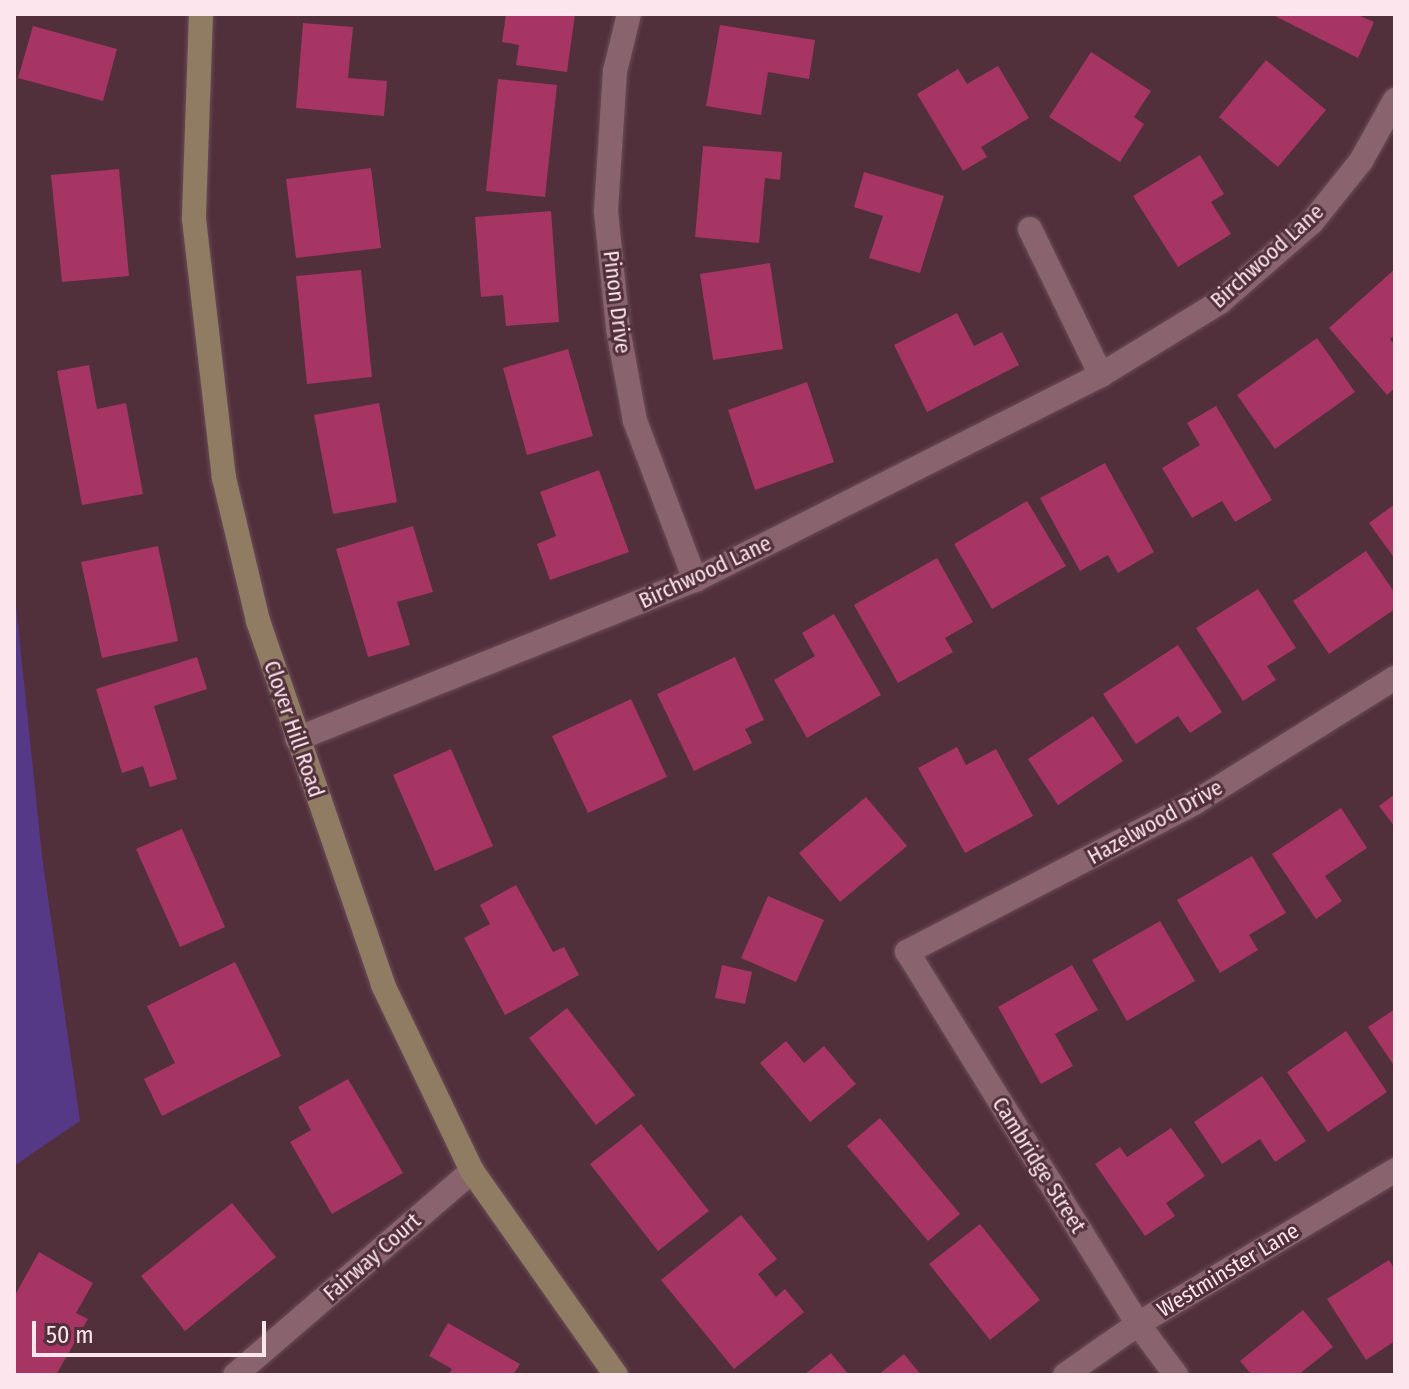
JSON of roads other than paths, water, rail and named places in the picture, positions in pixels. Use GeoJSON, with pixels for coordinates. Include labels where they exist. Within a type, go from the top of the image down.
{"type":"FeatureCollection","features":[{"type":"Feature","properties":{"kind":"street","name":"Clover Hill Road"},"geometry":{"type":"LineString","coordinates":[[201,14],[194,219],[224,478],[258,621],[383,985],[472,1171],[616,1375]]}},
{"type":"Feature","properties":{"kind":"street","name":"Pinon Drive"},"geometry":{"type":"LineString","coordinates":[[629,14],[615,71],[606,212],[618,329],[635,421],[695,580]]}},
{"type":"Feature","properties":{"kind":"street","name":"Birchwood Lane"},"geometry":{"type":"LineString","coordinates":[[297,739],[695,580],[1101,375],[1220,302],[1312,222],[1361,161],[1395,100]]}},
{"type":"Feature","properties":{"kind":"street"},"geometry":{"type":"LineString","coordinates":[[1030,229],[1101,375]]}},
{"type":"Feature","properties":{"kind":"street","name":"Hazelwood Drive"},"geometry":{"type":"LineString","coordinates":[[907,952],[1194,803],[1395,678]]}},
{"type":"Feature","properties":{"kind":"street","name":"Cambridge Street"},"geometry":{"type":"LineString","coordinates":[[907,952],[1138,1324],[1176,1375]]}},
{"type":"Feature","properties":{"kind":"street","name":"Westminster Lane"},"geometry":{"type":"LineString","coordinates":[[1065,1375],[1138,1324],[1395,1170]]}},
{"type":"Feature","properties":{"kind":"street","name":"Fairway Court"},"geometry":{"type":"LineString","coordinates":[[235,1375],[472,1171]]}}]}
